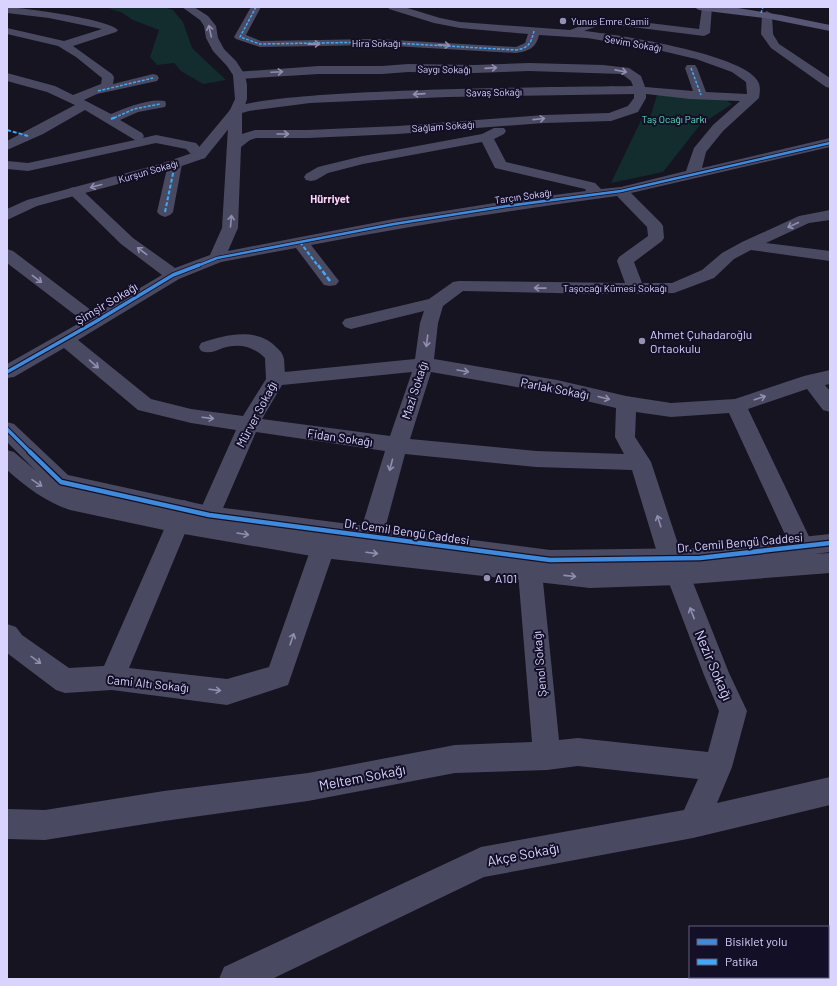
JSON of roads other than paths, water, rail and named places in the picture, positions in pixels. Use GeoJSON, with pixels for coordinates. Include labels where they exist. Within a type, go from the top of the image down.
{"type":"FeatureCollection","features":[{"type":"Feature","properties":{"kind":"main road"},"geometry":{"type":"LineString","coordinates":[[703,7],[763,12],[830,28]]}},
{"type":"Feature","properties":{"kind":"street","name":"Hira Sokağı"},"geometry":{"type":"LineString","coordinates":[[256,7],[240,38],[260,44],[376,42],[516,50],[526,49],[531,44],[534,31]]}},
{"type":"Feature","properties":{"kind":"street","name":"Sevim Sokağı"},"geometry":{"type":"LineString","coordinates":[[393,7],[438,21],[568,33],[654,46],[700,56],[736,69],[752,81],[754,90],[753,98]]}},
{"type":"Feature","properties":{"kind":"street"},"geometry":{"type":"LineString","coordinates":[[568,33],[601,18],[624,23],[704,33],[703,7]]}},
{"type":"Feature","properties":{"kind":"street"},"geometry":{"type":"LineString","coordinates":[[182,8],[195,20],[207,48],[221,63],[239,75]]}},
{"type":"Feature","properties":{"kind":"street"},"geometry":{"type":"LineString","coordinates":[[7,10],[49,15],[106,27],[112,30],[63,45]]}},
{"type":"Feature","properties":{"kind":"street"},"geometry":{"type":"LineString","coordinates":[[7,18],[19,11]]}},
{"type":"Feature","properties":{"kind":"street"},"geometry":{"type":"LineString","coordinates":[[763,12],[767,34],[775,46],[830,84]]}},
{"type":"Feature","properties":{"kind":"street"},"geometry":{"type":"LineString","coordinates":[[7,31],[26,34],[63,45],[92,64],[108,77],[107,86],[28,136],[7,146]]}},
{"type":"Feature","properties":{"kind":"street"},"geometry":{"type":"LineString","coordinates":[[408,68],[415,44]]}},
{"type":"Feature","properties":{"kind":"street","name":"Saygı Sokağı"},"geometry":{"type":"LineString","coordinates":[[239,75],[319,70],[382,70],[408,68],[442,81],[474,69],[528,67],[603,69],[625,71],[637,78],[640,90]]}},
{"type":"Feature","properties":{"kind":"street"},"geometry":{"type":"LineString","coordinates":[[691,68],[701,95]]}},
{"type":"Feature","properties":{"kind":"street","name":"Kurşun Sokağı"},"geometry":{"type":"LineString","coordinates":[[7,214],[32,203],[175,164],[200,154],[236,117],[241,99],[239,75]]}},
{"type":"Feature","properties":{"kind":"street"},"geometry":{"type":"LineString","coordinates":[[7,77],[51,89],[80,102],[138,136]]}},
{"type":"Feature","properties":{"kind":"street"},"geometry":{"type":"LineString","coordinates":[[98,91],[152,78]]}},
{"type":"Feature","properties":{"kind":"street","name":"Savaş Sokağı"},"geometry":{"type":"LineString","coordinates":[[236,117],[255,106],[442,81],[640,90],[753,98]]}},
{"type":"Feature","properties":{"kind":"street","name":"Sağlam Sokağı"},"geometry":{"type":"LineString","coordinates":[[234,146],[245,138],[255,134],[308,134],[390,130],[544,119],[611,116],[633,109],[640,98],[640,90]]}},
{"type":"Feature","properties":{"kind":"street"},"geometry":{"type":"LineString","coordinates":[[693,174],[699,151],[718,128],[738,108],[753,98]]}},
{"type":"Feature","properties":{"kind":"street"},"geometry":{"type":"LineString","coordinates":[[110,119],[134,109],[160,104]]}},
{"type":"Feature","properties":{"kind":"street"},"geometry":{"type":"LineString","coordinates":[[236,117],[255,134]]}},
{"type":"Feature","properties":{"kind":"street"},"geometry":{"type":"LineString","coordinates":[[217,258],[230,228],[236,117]]}},
{"type":"Feature","properties":{"kind":"street"},"geometry":{"type":"LineString","coordinates":[[311,177],[323,170],[363,160],[486,138],[520,121]]}},
{"type":"Feature","properties":{"kind":"street"},"geometry":{"type":"LineString","coordinates":[[7,130],[28,136]]}},
{"type":"Feature","properties":{"kind":"street"},"geometry":{"type":"LineString","coordinates":[[486,138],[500,165],[590,186],[598,194]]}},
{"type":"Feature","properties":{"kind":"street"},"geometry":{"type":"LineString","coordinates":[[7,165],[28,167],[156,139],[191,146],[200,154]]}},
{"type":"Feature","properties":{"kind":"street","name":"Tarçın Sokağı"},"geometry":{"type":"LineString","coordinates":[[217,258],[394,224],[500,207],[621,191],[829,142]]}},
{"type":"Feature","properties":{"kind":"street"},"geometry":{"type":"LineString","coordinates":[[165,212],[175,164]]}},
{"type":"Feature","properties":{"kind":"street"},"geometry":{"type":"LineString","coordinates":[[75,191],[127,240],[173,275]]}},
{"type":"Feature","properties":{"kind":"street"},"geometry":{"type":"LineString","coordinates":[[621,191],[655,226],[656,238],[625,261],[636,289]]}},
{"type":"Feature","properties":{"kind":"street","name":"Taşocağı Kümesi Sokağı"},"geometry":{"type":"LineString","coordinates":[[436,303],[459,286],[636,289],[674,288],[708,274],[728,256],[748,245],[805,219],[830,215]]}},
{"type":"Feature","properties":{"kind":"street"},"geometry":{"type":"LineString","coordinates":[[300,242],[330,281]]}},
{"type":"Feature","properties":{"kind":"street"},"geometry":{"type":"LineString","coordinates":[[748,245],[830,256]]}},
{"type":"Feature","properties":{"kind":"street"},"geometry":{"type":"LineString","coordinates":[[7,254],[95,322]]}},
{"type":"Feature","properties":{"kind":"street","name":"Şimşir Sokağı"},"geometry":{"type":"LineString","coordinates":[[7,372],[95,322],[173,275],[217,258]]}},
{"type":"Feature","properties":{"kind":"street"},"geometry":{"type":"LineString","coordinates":[[351,323],[436,303]]}},
{"type":"Feature","properties":{"kind":"street","name":"Mazi Sokağı"},"geometry":{"type":"LineString","coordinates":[[371,536],[396,445],[424,364],[429,323],[436,303]]}},
{"type":"Feature","properties":{"kind":"street","name":"Fidan Sokağı"},"geometry":{"type":"LineString","coordinates":[[65,339],[145,405],[191,416],[396,445],[536,459],[640,462]]}},
{"type":"Feature","properties":{"kind":"street","name":"Mürver Sokağı"},"geometry":{"type":"LineString","coordinates":[[208,347],[224,341],[240,339],[261,344],[274,356],[276,379],[249,424],[209,515]]}},
{"type":"Feature","properties":{"kind":"street","name":"Parlak Sokağı"},"geometry":{"type":"LineString","coordinates":[[276,379],[424,364],[557,386],[626,403],[671,410],[736,406],[811,381],[830,377]]}},
{"type":"Feature","properties":{"kind":"street"},"geometry":{"type":"LineString","coordinates":[[811,381],[830,405]]}},
{"type":"Feature","properties":{"kind":"street","name":"Nezir Sokağı"},"geometry":{"type":"LineString","coordinates":[[626,403],[625,437],[640,462],[675,567],[716,675],[733,711],[718,767],[693,822]]}},
{"type":"Feature","properties":{"kind":"street"},"geometry":{"type":"LineString","coordinates":[[736,406],[802,547]]}},
{"type":"Feature","properties":{"kind":"street","name":"Dr. Cemil Bengü Caddesi"},"geometry":{"type":"LineString","coordinates":[[7,429],[61,482],[181,516],[323,548],[590,578],[675,567],[828,561]]}},
{"type":"Feature","properties":{"kind":"street","name":"Dr. Cemil Bengü Caddesi"},"geometry":{"type":"LineString","coordinates":[[7,458],[36,483],[70,501],[181,516],[209,515],[550,560],[675,567],[700,558],[802,547],[828,561]]}},
{"type":"Feature","properties":{"kind":"street"},"geometry":{"type":"LineString","coordinates":[[112,678],[181,516]]}},
{"type":"Feature","properties":{"kind":"street","name":"Cami Altı Sokağı"},"geometry":{"type":"LineString","coordinates":[[7,635],[13,643],[65,681],[112,678],[227,692],[279,676],[323,548]]}},
{"type":"Feature","properties":{"kind":"street","name":"Şenol Sokağı"},"geometry":{"type":"LineString","coordinates":[[530,572],[547,756]]}},
{"type":"Feature","properties":{"kind":"street","name":"Meltem Sokağı"},"geometry":{"type":"LineString","coordinates":[[7,824],[45,825],[164,806],[308,787],[455,759],[547,756],[578,752],[718,767]]}},
{"type":"Feature","properties":{"kind":"street","name":"Akçe Sokağı"},"geometry":{"type":"LineString","coordinates":[[236,979],[481,862],[693,822],[830,791]]}},
{"type":"Feature","properties":{"kind":"place","name":"Yunus Emre Camii"},"geometry":{"type":"Point","coordinates":[563,21]}},
{"type":"Feature","properties":{"kind":"place","name":"Ahmet Çuhadaroğlu Ortaokulu"},"geometry":{"type":"Point","coordinates":[642,341]}},
{"type":"Feature","properties":{"kind":"place","name":"A101"},"geometry":{"type":"Point","coordinates":[487,578]}},
{"type":"Feature","properties":{"kind":"district","name":"Hürriyet"},"geometry":{"type":"Point","coordinates":[330,198]}},
{"type":"Feature","properties":{"kind":"park label","name":"Taş Ocağı Parkı"},"geometry":{"type":"Point","coordinates":[674,119]}}]}
